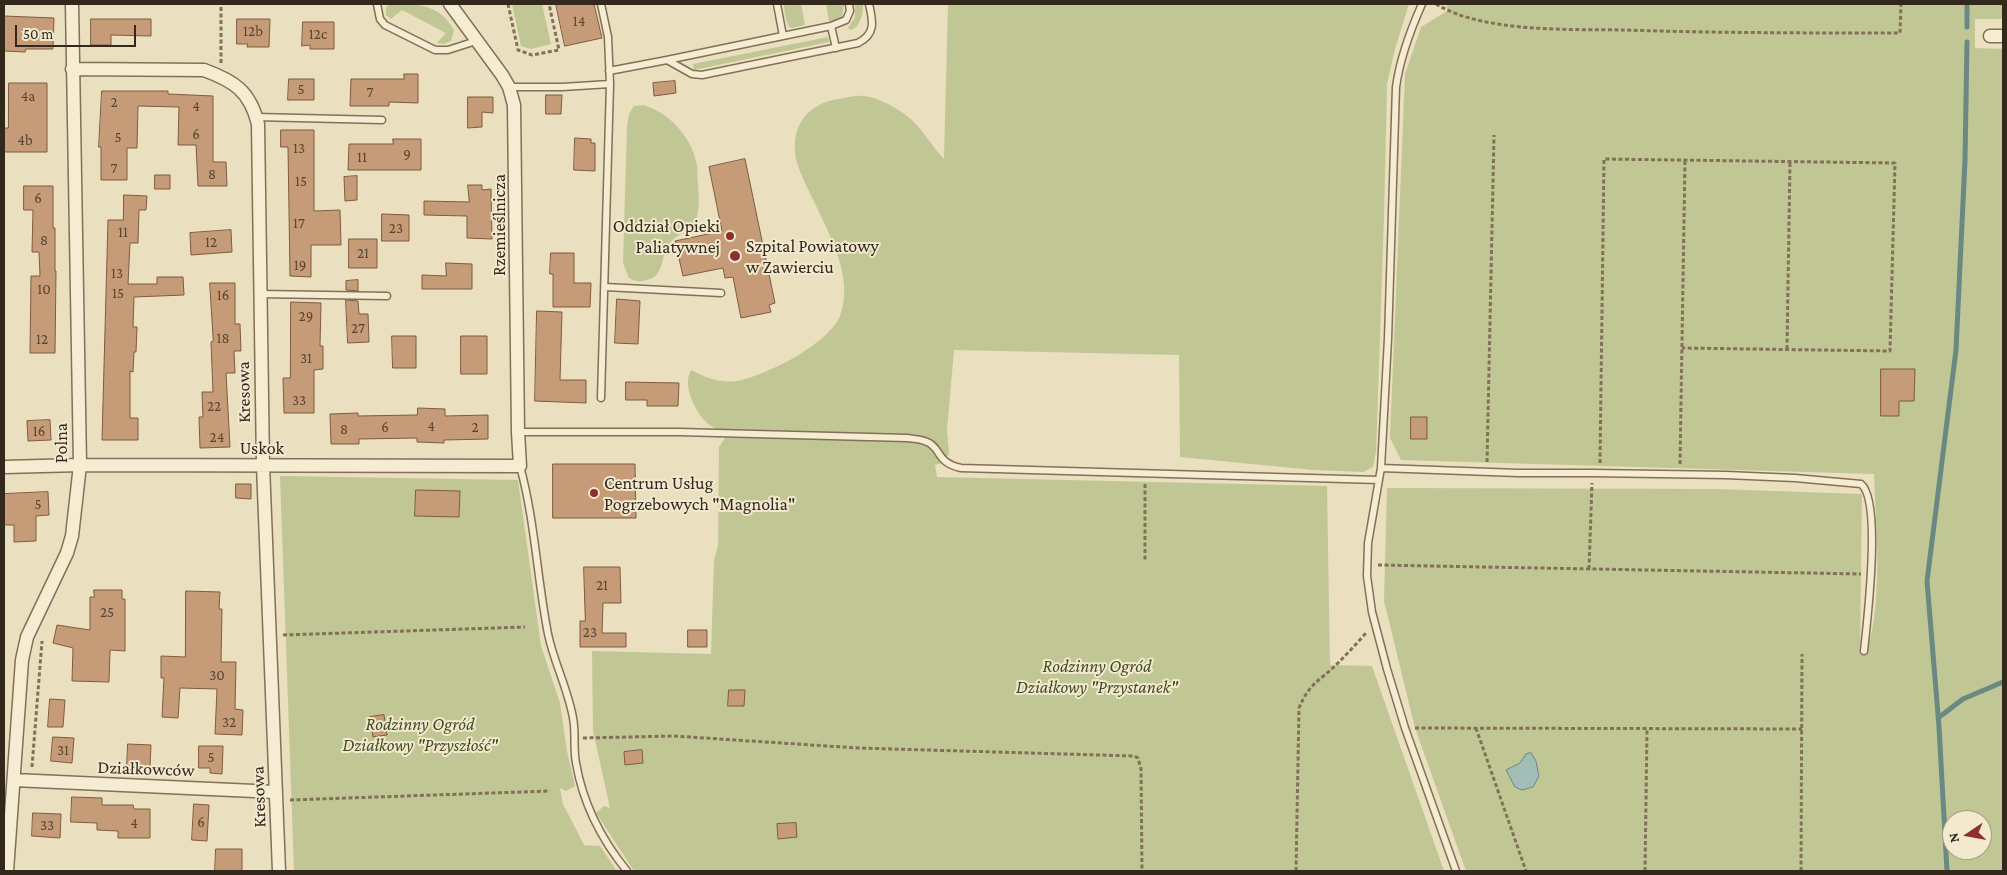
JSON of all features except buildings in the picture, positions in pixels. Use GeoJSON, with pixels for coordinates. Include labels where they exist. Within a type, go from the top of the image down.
{"type":"FeatureCollection","features":[{"type":"Feature","properties":{"kind":"street","name":"Polna"},"geometry":{"type":"LineString","coordinates":[[7,871],[11,772],[22,660],[30,630],[67,553],[72,536],[80,465],[72,4]]}},
{"type":"Feature","properties":{"kind":"street","name":"Rzemieślnicza"},"geometry":{"type":"LineString","coordinates":[[450,4],[510,87],[514,105],[516,122],[518,432],[520,466]]}},
{"type":"Feature","properties":{"kind":"street","name":"Kresowa"},"geometry":{"type":"LineString","coordinates":[[72,69],[204,70],[220,76],[244,93],[256,116],[258,124],[263,465],[280,871]]}},
{"type":"Feature","properties":{"kind":"street","name":"Uskok"},"geometry":{"type":"LineString","coordinates":[[4,467],[80,465],[520,466]]}},
{"type":"Feature","properties":{"kind":"street","name":"Działkowców"},"geometry":{"type":"LineString","coordinates":[[11,772],[276,796]]}},
{"type":"Feature","properties":{"kind":"lane"},"geometry":{"type":"LineString","coordinates":[[377,4],[380,19],[385,25],[435,50],[448,50],[476,41]]}},
{"type":"Feature","properties":{"kind":"lane"},"geometry":{"type":"LineString","coordinates":[[601,4],[608,37],[610,84],[601,398]]}},
{"type":"Feature","properties":{"kind":"lane"},"geometry":{"type":"LineString","coordinates":[[777,4],[783,36]]}},
{"type":"Feature","properties":{"kind":"lane"},"geometry":{"type":"LineString","coordinates":[[609,71],[831,26],[846,20],[849,16],[850,4]]}},
{"type":"Feature","properties":{"kind":"lane"},"geometry":{"type":"LineString","coordinates":[[667,60],[692,74],[702,75],[858,43],[871,32],[872,22],[869,4]]}},
{"type":"Feature","properties":{"kind":"lane"},"geometry":{"type":"LineString","coordinates":[[1422,4],[1404,48],[1398,68],[1396,88],[1388,339],[1381,468],[1368,544],[1367,576],[1375,624],[1387,670],[1405,728],[1456,871]]}},
{"type":"Feature","properties":{"kind":"lane"},"geometry":{"type":"LineString","coordinates":[[831,26],[836,48]]}},
{"type":"Feature","properties":{"kind":"lane"},"geometry":{"type":"LineString","coordinates":[[510,87],[562,87],[610,84]]}},
{"type":"Feature","properties":{"kind":"lane"},"geometry":{"type":"LineString","coordinates":[[256,116],[382,120]]}},
{"type":"Feature","properties":{"kind":"lane"},"geometry":{"type":"LineString","coordinates":[[604,287],[720,293]]}},
{"type":"Feature","properties":{"kind":"lane"},"geometry":{"type":"LineString","coordinates":[[260,294],[387,296]]}},
{"type":"Feature","properties":{"kind":"lane"},"geometry":{"type":"LineString","coordinates":[[518,432],[678,432],[907,438],[928,442],[933,445],[938,455],[947,464],[961,468],[1379,480]]}},
{"type":"Feature","properties":{"kind":"lane"},"geometry":{"type":"LineString","coordinates":[[520,466],[529,502],[553,658],[569,699],[574,718],[576,762],[590,812],[597,829],[627,871]]}},
{"type":"Feature","properties":{"kind":"lane"},"geometry":{"type":"LineString","coordinates":[[1381,468],[1487,472],[1680,474],[1795,478],[1861,484],[1868,493],[1871,534],[1871,574],[1864,651]]}},
{"type":"Feature","properties":{"kind":"path"},"geometry":{"type":"LineString","coordinates":[[220,76],[221,4]]}},
{"type":"Feature","properties":{"kind":"path"},"geometry":{"type":"LineString","coordinates":[[508,4],[518,50],[532,56],[559,50],[549,4]]}},
{"type":"Feature","properties":{"kind":"path"},"geometry":{"type":"LineString","coordinates":[[1436,4],[1447,11],[1484,21],[1531,28],[1711,32],[1900,32],[1901,4]]}},
{"type":"Feature","properties":{"kind":"path"},"geometry":{"type":"LineString","coordinates":[[1487,472],[1494,134]]}},
{"type":"Feature","properties":{"kind":"path"},"geometry":{"type":"LineString","coordinates":[[1600,473],[1604,159],[1895,163],[1890,351],[1682,348]]}},
{"type":"Feature","properties":{"kind":"path"},"geometry":{"type":"LineString","coordinates":[[1680,474],[1685,160]]}},
{"type":"Feature","properties":{"kind":"path"},"geometry":{"type":"LineString","coordinates":[[1787,349],[1790,162]]}},
{"type":"Feature","properties":{"kind":"path"},"geometry":{"type":"LineString","coordinates":[[1589,568],[1592,473]]}},
{"type":"Feature","properties":{"kind":"path"},"geometry":{"type":"LineString","coordinates":[[1145,560],[1146,474]]}},
{"type":"Feature","properties":{"kind":"path"},"geometry":{"type":"LineString","coordinates":[[1367,565],[1871,574]]}},
{"type":"Feature","properties":{"kind":"path"},"geometry":{"type":"LineString","coordinates":[[1296,871],[1299,708],[1305,693],[1315,682],[1336,666],[1375,624]]}},
{"type":"Feature","properties":{"kind":"path"},"geometry":{"type":"LineString","coordinates":[[270,636],[525,627]]}},
{"type":"Feature","properties":{"kind":"path"},"geometry":{"type":"LineString","coordinates":[[1801,871],[1802,654]]}},
{"type":"Feature","properties":{"kind":"path"},"geometry":{"type":"LineString","coordinates":[[1405,728],[1802,729]]}},
{"type":"Feature","properties":{"kind":"path"},"geometry":{"type":"LineString","coordinates":[[1476,728],[1526,871]]}},
{"type":"Feature","properties":{"kind":"path"},"geometry":{"type":"LineString","coordinates":[[1645,871],[1647,729]]}},
{"type":"Feature","properties":{"kind":"path"},"geometry":{"type":"LineString","coordinates":[[575,738],[674,736],[858,748],[1134,756],[1138,758],[1141,769],[1142,871]]}},
{"type":"Feature","properties":{"kind":"path"},"geometry":{"type":"LineString","coordinates":[[276,796],[550,791]]}},
{"type":"Feature","properties":{"kind":"green space"},"geometry":{"type":"Polygon","coordinates":[[[389,4],[417,5],[434,10],[448,21],[454,30],[451,41],[444,44],[437,43],[446,33],[402,10],[391,19],[386,15],[386,8],[389,4]]]}},
{"type":"Feature","properties":{"kind":"green space"},"geometry":{"type":"Polygon","coordinates":[[[512,4],[542,4],[551,44],[531,49],[521,46],[512,4]]]}},
{"type":"Feature","properties":{"kind":"green space"},"geometry":{"type":"Polygon","coordinates":[[[784,4],[801,4],[805,25],[789,27],[785,16],[784,4]]]}},
{"type":"Feature","properties":{"kind":"green space"},"geometry":{"type":"Polygon","coordinates":[[[826,4],[844,4],[842,18],[837,22],[829,21],[826,4]]]}},
{"type":"Feature","properties":{"kind":"green space"},"geometry":{"type":"Polygon","coordinates":[[[855,4],[863,4],[863,12],[857,26],[851,30],[848,28],[855,17],[855,4]]]}},
{"type":"Feature","properties":{"kind":"green space","name":"Rodzinny Ogród Działkowy \"Przystanek\""},"geometry":{"type":"Polygon","coordinates":[[[948,4],[1409,4],[1395,49],[1387,84],[1376,452],[1373,467],[1363,472],[1313,470],[1180,457],[1179,355],[954,350],[947,430],[949,454],[942,463],[935,465],[937,477],[1327,486],[1330,665],[1372,666],[1444,871],[634,871],[596,813],[604,806],[610,808],[593,731],[592,651],[711,654],[714,560],[718,546],[719,447],[727,435],[706,422],[694,405],[688,383],[691,370],[714,380],[743,380],[784,363],[803,352],[830,331],[836,323],[843,303],[843,277],[836,250],[798,167],[795,152],[797,130],[807,114],[823,103],[854,96],[875,98],[907,116],[944,159],[948,4]]]}},
{"type":"Feature","properties":{"kind":"green space"},"geometry":{"type":"Polygon","coordinates":[[[1447,4],[2003,4],[2003,19],[1975,19],[1975,48],[2003,49],[2003,871],[1466,871],[1415,728],[1384,601],[1387,488],[1716,489],[1862,494],[1860,651],[1867,651],[1872,631],[1877,587],[1874,474],[1401,460],[1390,438],[1405,74],[1421,27],[1447,11],[1447,4]]]}},
{"type":"Feature","properties":{"kind":"green space"},"geometry":{"type":"Polygon","coordinates":[[[828,37],[829,42],[694,70],[693,64],[828,37]]]}},
{"type":"Feature","properties":{"kind":"green space"},"geometry":{"type":"Polygon","coordinates":[[[643,105],[652,108],[669,119],[689,142],[697,164],[699,203],[695,222],[669,244],[657,275],[647,280],[636,281],[629,278],[623,263],[627,126],[629,114],[634,106],[643,105]]]}},
{"type":"Feature","properties":{"kind":"green space","name":"Rodzinny Ogród Działkowy \"Przyszłość\""},"geometry":{"type":"Polygon","coordinates":[[[280,476],[518,480],[541,646],[560,703],[567,751],[575,786],[566,791],[560,788],[563,804],[584,845],[600,846],[617,871],[294,871],[280,476]]]}},
{"type":"Feature","properties":{"kind":"water"},"geometry":{"type":"Polygon","coordinates":[[[1531,753],[1536,761],[1539,776],[1533,787],[1522,790],[1515,787],[1506,770],[1520,763],[1526,754],[1531,753]]]}},
{"type":"Feature","properties":{"kind":"waterway"},"geometry":{"type":"LineString","coordinates":[[1967,4],[1967,27]]}},
{"type":"Feature","properties":{"kind":"waterway"},"geometry":{"type":"LineString","coordinates":[[1947,871],[1939,727],[1927,581],[1956,350],[1965,160],[1967,42]]}},
{"type":"Feature","properties":{"kind":"waterway"},"geometry":{"type":"LineString","coordinates":[[1938,718],[1963,699],[2003,682]]}},
{"type":"Feature","properties":{"kind":"place","name":"Oddział Opieki Paliatywnej"},"geometry":{"type":"Point","coordinates":[730,236]}},
{"type":"Feature","properties":{"kind":"place","name":"Szpital Powiatowy w Zawierciu"},"geometry":{"type":"Point","coordinates":[735,256]}},
{"type":"Feature","properties":{"kind":"place","name":"Centrum Usług Pogrzebowych \"Magnolia\""},"geometry":{"type":"Point","coordinates":[594,493]}}]}
